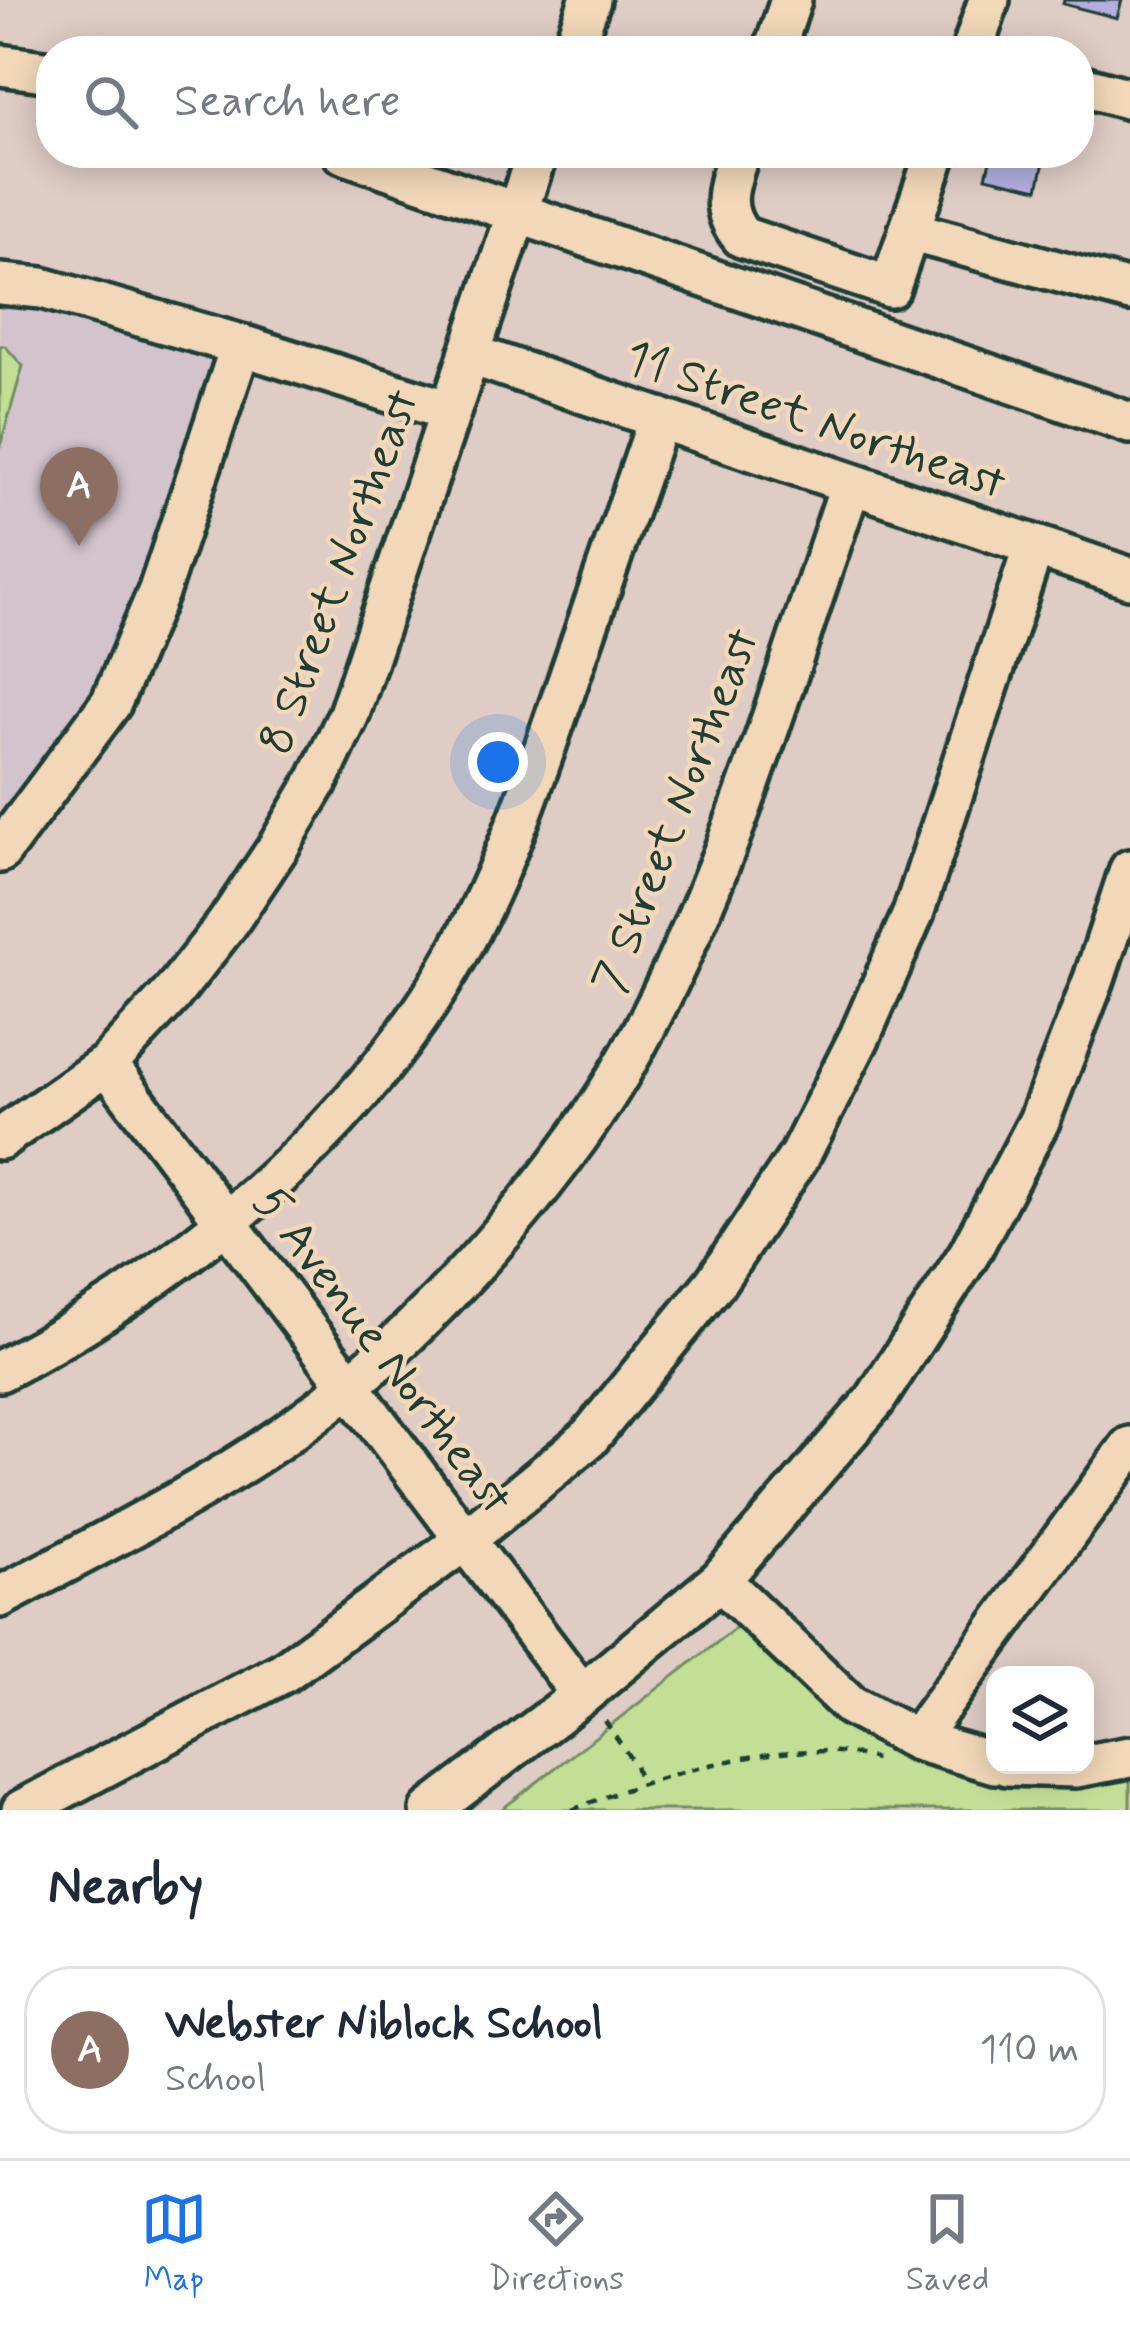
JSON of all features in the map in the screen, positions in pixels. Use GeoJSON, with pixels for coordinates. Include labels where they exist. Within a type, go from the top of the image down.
{"type":"FeatureCollection","features":[{"type":"Feature","properties":{"kind":"street"},"geometry":{"type":"LineString","coordinates":[[577,36],[590,0]]}},
{"type":"Feature","properties":{"kind":"street"},"geometry":{"type":"LineString","coordinates":[[779,36],[791,0]]}},
{"type":"Feature","properties":{"kind":"street"},"geometry":{"type":"LineString","coordinates":[[977,36],[989,0]]}},
{"type":"Feature","properties":{"kind":"street"},"geometry":{"type":"LineString","coordinates":[[0,65],[36,70]]}},
{"type":"Feature","properties":{"kind":"street"},"geometry":{"type":"LineString","coordinates":[[1094,89],[1130,99]]}},
{"type":"Feature","properties":{"kind":"street"},"geometry":{"type":"LineString","coordinates":[[388,168],[1130,423]]}},
{"type":"Feature","properties":{"kind":"street","name":"8 Street Northeast"},"geometry":{"type":"LineString","coordinates":[[0,1139],[107,1064],[171,994],[227,924],[318,781],[349,714],[532,168]]}},
{"type":"Feature","properties":{"kind":"street"},"geometry":{"type":"LineString","coordinates":[[735,168],[725,206],[730,223],[742,236],[890,287],[931,168]]}},
{"type":"Feature","properties":{"kind":"street"},"geometry":{"type":"LineString","coordinates":[[909,231],[1130,291]]}},
{"type":"Feature","properties":{"kind":"street"},"geometry":{"type":"LineString","coordinates":[[0,284],[42,288],[242,344],[450,411]]}},
{"type":"Feature","properties":{"kind":"street"},"geometry":{"type":"LineString","coordinates":[[0,852],[111,704],[159,590],[242,344]]}},
{"type":"Feature","properties":{"kind":"street","name":"11 Street Northeast"},"geometry":{"type":"LineString","coordinates":[[469,354],[1130,578]]}},
{"type":"Feature","properties":{"kind":"street"},"geometry":{"type":"LineString","coordinates":[[0,1371],[119,1299],[226,1222],[312,1145],[394,1047],[457,955],[535,779],[659,418]]}},
{"type":"Feature","properties":{"kind":"street","name":"7 Street Northeast"},"geometry":{"type":"LineString","coordinates":[[0,1597],[205,1487],[349,1386],[449,1291],[556,1166],[630,1056],[682,952],[724,847],[851,484]]}},
{"type":"Feature","properties":{"kind":"street"},"geometry":{"type":"LineString","coordinates":[[22,1810],[284,1672],[465,1540],[588,1439],[716,1283],[800,1155],[860,1036],[913,914],[1034,545]]}},
{"type":"Feature","properties":{"kind":"street"},"geometry":{"type":"LineString","coordinates":[[431,1810],[582,1695],[720,1580],[875,1400],[969,1254],[1039,1121],[1130,870]]}},
{"type":"Feature","properties":{"kind":"street","name":"5 Avenue Northeast"},"geometry":{"type":"LineString","coordinates":[[107,1064],[582,1695]]}},
{"type":"Feature","properties":{"kind":"street"},"geometry":{"type":"LineString","coordinates":[[902,1752],[1130,1447]]}},
{"type":"Feature","properties":{"kind":"street"},"geometry":{"type":"LineString","coordinates":[[720,1580],[902,1752],[986,1762]]}},
{"type":"Feature","properties":{"kind":"street"},"geometry":{"type":"LineString","coordinates":[[1094,1764],[1130,1757]]}},
{"type":"Feature","properties":{"kind":"path"},"geometry":{"type":"LineString","coordinates":[[582,1695],[635,1765],[640,1783]]}},
{"type":"Feature","properties":{"kind":"path"},"geometry":{"type":"LineString","coordinates":[[572,1810],[640,1783],[699,1767],[809,1751],[902,1752]]}},
{"type":"Feature","properties":{"kind":"shaded area"},"geometry":{"type":"Polygon","coordinates":[[[0,296],[221,355],[144,586],[94,701],[0,828],[0,296]]]}},
{"type":"Feature","properties":{"kind":"green space"},"geometry":{"type":"Polygon","coordinates":[[[0,346],[23,366],[0,447],[0,346]]]}},
{"type":"Feature","properties":{"kind":"green space"},"geometry":{"type":"Polygon","coordinates":[[[737,1627],[835,1722],[888,1750],[942,1767],[986,1767],[986,1774],[1094,1774],[1094,1768],[1130,1768],[1130,1810],[501,1810],[737,1627]]]}},
{"type":"Feature","properties":{"kind":"building"},"geometry":{"type":"Polygon","coordinates":[[[1064,0],[1122,0],[1117,18],[1063,4],[1064,0]]]}},
{"type":"Feature","properties":{"kind":"building"},"geometry":{"type":"Polygon","coordinates":[[[988,168],[1043,168],[1038,189],[986,177],[988,168]]]}},
{"type":"Feature","properties":{"kind":"place","name":"Webster Niblock School"},"geometry":{"type":"Point","coordinates":[79,546]}}]}
